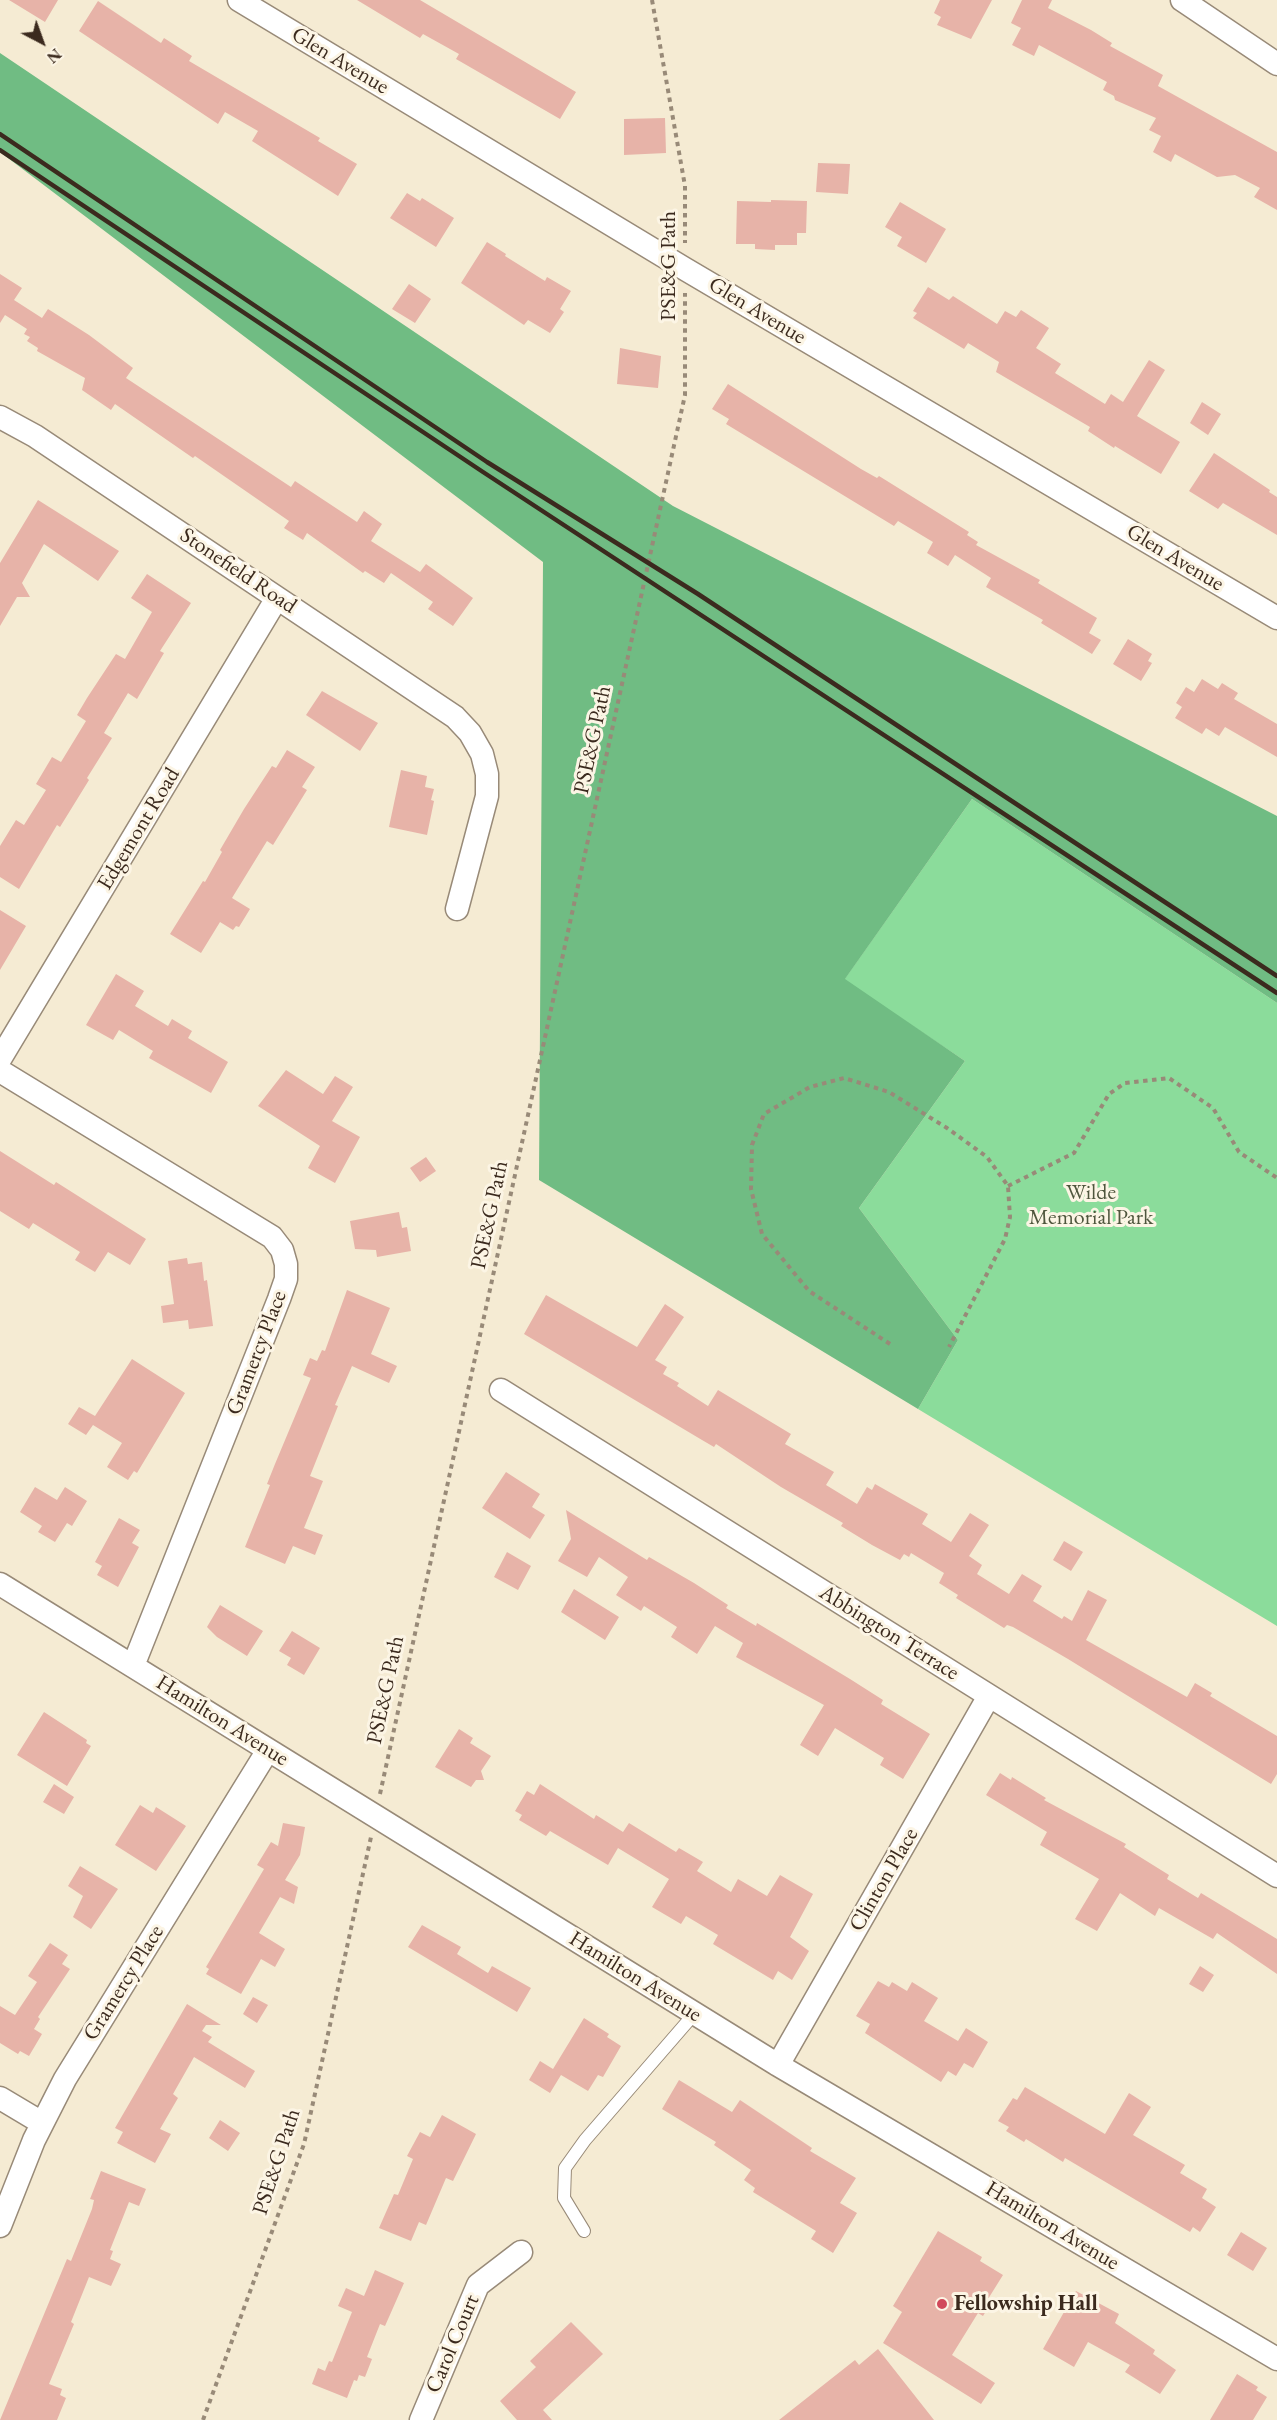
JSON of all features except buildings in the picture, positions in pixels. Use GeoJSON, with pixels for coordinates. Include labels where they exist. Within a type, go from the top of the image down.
{"type":"FeatureCollection","features":[{"type":"Feature","properties":{"kind":"street","name":"Glen Avenue"},"geometry":{"type":"LineString","coordinates":[[239,0],[685,269],[1277,618]]}},
{"type":"Feature","properties":{"kind":"street"},"geometry":{"type":"LineString","coordinates":[[1182,0],[1277,64]]}},
{"type":"Feature","properties":{"kind":"street","name":"Stonefield Road"},"geometry":{"type":"LineString","coordinates":[[0,417],[35,436],[455,717],[470,733],[482,754],[487,774],[487,796],[458,909]]}},
{"type":"Feature","properties":{"kind":"street","name":"Edgemont Road"},"geometry":{"type":"LineString","coordinates":[[0,1059],[277,598]]}},
{"type":"Feature","properties":{"kind":"street","name":"Gramercy Place"},"geometry":{"type":"LineString","coordinates":[[0,1071],[272,1237],[282,1250],[286,1264],[286,1279],[281,1293],[133,1666]]}},
{"type":"Feature","properties":{"kind":"street","name":"Abbington Terrace"},"geometry":{"type":"LineString","coordinates":[[501,1390],[1277,1875]]}},
{"type":"Feature","properties":{"kind":"street","name":"Hamilton Avenue"},"geometry":{"type":"LineString","coordinates":[[0,1584],[778,2065],[1277,2359]]}},
{"type":"Feature","properties":{"kind":"street","name":"Clinton Place"},"geometry":{"type":"LineString","coordinates":[[778,2065],[989,1696]]}},
{"type":"Feature","properties":{"kind":"street","name":"Gramercy Place"},"geometry":{"type":"LineString","coordinates":[[0,2226],[42,2123],[65,2079],[268,1749]]}},
{"type":"Feature","properties":{"kind":"street"},"geometry":{"type":"LineString","coordinates":[[0,2098],[42,2123]]}},
{"type":"Feature","properties":{"kind":"street","name":"Carol Court"},"geometry":{"type":"LineString","coordinates":[[421,2420],[477,2285],[521,2252]]}},
{"type":"Feature","properties":{"kind":"lane"},"geometry":{"type":"LineString","coordinates":[[584,2230],[564,2198],[565,2168],[585,2139],[694,2013]]}},
{"type":"Feature","properties":{"kind":"path","name":"PSE&G Path"},"geometry":{"type":"LineString","coordinates":[[203,2420],[304,2144],[685,395],[685,186],[652,0]]}},
{"type":"Feature","properties":{"kind":"path"},"geometry":{"type":"LineString","coordinates":[[890,1344],[809,1291],[762,1234],[751,1189],[752,1145],[764,1114],[810,1087],[844,1078],[888,1092],[947,1128],[987,1156],[1008,1186],[1010,1217],[1005,1239],[949,1347]]}},
{"type":"Feature","properties":{"kind":"path"},"geometry":{"type":"LineString","coordinates":[[1008,1186],[1074,1154],[1109,1094],[1125,1083],[1169,1078],[1213,1108],[1239,1152],[1277,1178]]}},
{"type":"Feature","properties":{"kind":"green space"},"geometry":{"type":"Polygon","coordinates":[[[0,53],[673,506],[1277,816],[1277,1003],[972,799],[845,979],[965,1061],[859,1208],[958,1340],[918,1409],[539,1180],[543,562],[0,152],[0,53]]]}},
{"type":"Feature","properties":{"kind":"green space","name":"Wilde Memorial Park"},"geometry":{"type":"Polygon","coordinates":[[[972,799],[1277,1003],[1277,1626],[918,1409],[958,1340],[859,1208],[965,1061],[844,980],[972,799]]]}},
{"type":"Feature","properties":{"kind":"railway"},"geometry":{"type":"LineString","coordinates":[[0,134],[487,462],[698,594],[1277,976]]}},
{"type":"Feature","properties":{"kind":"railway"},"geometry":{"type":"LineString","coordinates":[[0,150],[483,472],[1277,993]]}},
{"type":"Feature","properties":{"kind":"place","name":"Fellowship Hall"},"geometry":{"type":"Point","coordinates":[942,2304]}}]}
